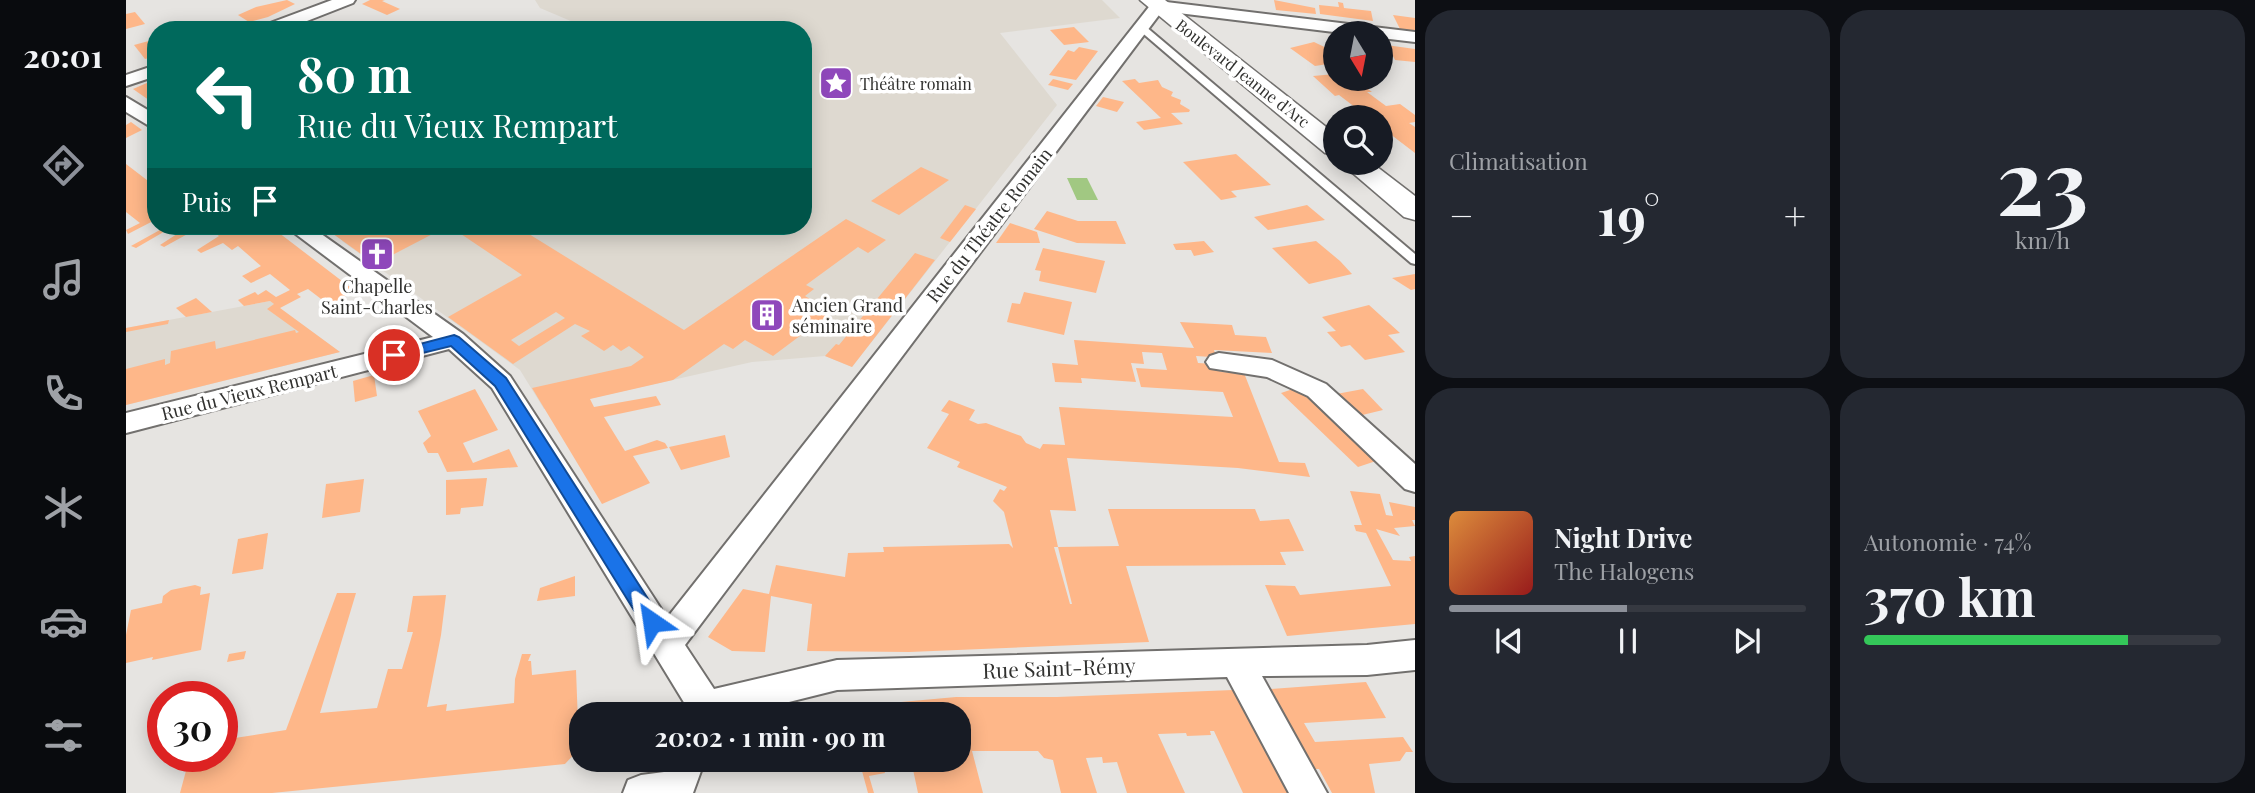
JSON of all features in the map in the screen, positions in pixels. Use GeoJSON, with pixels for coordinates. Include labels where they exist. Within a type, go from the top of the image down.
{"type":"FeatureCollection","features":[{"type":"Feature","properties":{"kind":"street"},"geometry":{"type":"LineString","coordinates":[[292,21],[347,0]]}},
{"type":"Feature","properties":{"kind":"street"},"geometry":{"type":"LineString","coordinates":[[1154,3],[1200,0]]}},
{"type":"Feature","properties":{"kind":"street"},"geometry":{"type":"LineString","coordinates":[[1154,3],[1217,6],[1415,37]]}},
{"type":"Feature","properties":{"kind":"street","name":"Rue du Théatre Romain"},"geometry":{"type":"LineString","coordinates":[[666,644],[1142,28],[1154,3]]}},
{"type":"Feature","properties":{"kind":"street","name":"Boulevard Jeanne d'Arc"},"geometry":{"type":"LineString","coordinates":[[1154,3],[1323,137]]}},
{"type":"Feature","properties":{"kind":"street"},"geometry":{"type":"LineString","coordinates":[[126,81],[147,74]]}},
{"type":"Feature","properties":{"kind":"street"},"geometry":{"type":"LineString","coordinates":[[126,103],[147,118]]}},
{"type":"Feature","properties":{"kind":"street"},"geometry":{"type":"LineString","coordinates":[[1370,175],[1415,211]]}},
{"type":"Feature","properties":{"kind":"street"},"geometry":{"type":"LineString","coordinates":[[308,235],[454,340],[501,382],[700,702]]}},
{"type":"Feature","properties":{"kind":"street","name":"Rue du Vieux Rempart"},"geometry":{"type":"LineString","coordinates":[[126,423],[454,340]]}},
{"type":"Feature","properties":{"kind":"street"},"geometry":{"type":"LineString","coordinates":[[1219,362],[1272,369],[1317,390],[1415,481]]}},
{"type":"Feature","properties":{"kind":"street","name":"Rue Saint-Rémy"},"geometry":{"type":"LineString","coordinates":[[735,702],[837,675],[1367,660],[1415,655]]}},
{"type":"Feature","properties":{"kind":"street"},"geometry":{"type":"LineString","coordinates":[[1236,662],[1309,793]]}},
{"type":"Feature","properties":{"kind":"lane"},"geometry":{"type":"LineString","coordinates":[[1142,28],[1415,260]]}},
{"type":"Feature","properties":{"kind":"shaded area"},"geometry":{"type":"Polygon","coordinates":[[[535,0],[1102,0],[1120,18],[1000,33],[1057,105],[852,367],[825,356],[752,362],[544,409],[520,370],[342,241],[354,235],[812,235],[812,21],[571,21],[540,8],[535,0]]]}},
{"type":"Feature","properties":{"kind":"shaded area"},"geometry":{"type":"Polygon","coordinates":[[[1067,178],[1087,178],[1098,200],[1077,200],[1067,178]]]}},
{"type":"Feature","properties":{"kind":"shaded area"},"geometry":{"type":"Polygon","coordinates":[[[270,301],[340,352],[126,405],[126,328],[270,301]]]}},
{"type":"Feature","properties":{"kind":"building"},"geometry":{"type":"Polygon","coordinates":[[[287,0],[295,4],[253,21],[238,15],[256,7],[287,0]]]}},
{"type":"Feature","properties":{"kind":"building"},"geometry":{"type":"Polygon","coordinates":[[[370,0],[385,0],[382,1],[400,9],[387,15],[362,4],[370,0]]]}},
{"type":"Feature","properties":{"kind":"building"},"geometry":{"type":"Polygon","coordinates":[[[1274,0],[1315,8],[1316,14],[1276,10],[1274,0]]]}},
{"type":"Feature","properties":{"kind":"building"},"geometry":{"type":"Polygon","coordinates":[[[1338,2],[1343,3],[1344,8],[1371,11],[1373,21],[1320,14],[1319,5],[1339,7],[1338,2]]]}},
{"type":"Feature","properties":{"kind":"building"},"geometry":{"type":"Polygon","coordinates":[[[135,12],[145,24],[126,29],[126,14],[135,12]]]}},
{"type":"Feature","properties":{"kind":"building"},"geometry":{"type":"Polygon","coordinates":[[[1393,15],[1415,18],[1415,31],[1400,29],[1393,15]]]}},
{"type":"Feature","properties":{"kind":"building"},"geometry":{"type":"Polygon","coordinates":[[[1074,27],[1089,42],[1064,45],[1050,30],[1074,27]]]}},
{"type":"Feature","properties":{"kind":"building"},"geometry":{"type":"Polygon","coordinates":[[[147,41],[147,58],[145,59],[134,45],[147,41]]]}},
{"type":"Feature","properties":{"kind":"building"},"geometry":{"type":"Polygon","coordinates":[[[1314,42],[1323,46],[1323,65],[1315,66],[1290,48],[1314,42]]]}},
{"type":"Feature","properties":{"kind":"building"},"geometry":{"type":"Polygon","coordinates":[[[1393,46],[1415,49],[1415,62],[1395,60],[1393,46]]]}},
{"type":"Feature","properties":{"kind":"building"},"geometry":{"type":"Polygon","coordinates":[[[1079,47],[1098,51],[1076,80],[1049,75],[1068,50],[1074,52],[1079,47]]]}},
{"type":"Feature","properties":{"kind":"building"},"geometry":{"type":"Polygon","coordinates":[[[1323,75],[1323,85],[1313,76],[1323,75]]]}},
{"type":"Feature","properties":{"kind":"building"},"geometry":{"type":"Polygon","coordinates":[[[1053,79],[1073,84],[1068,90],[1048,85],[1053,79]]]}},
{"type":"Feature","properties":{"kind":"building"},"geometry":{"type":"Polygon","coordinates":[[[1135,79],[1139,83],[1158,80],[1162,87],[1173,92],[1171,96],[1181,100],[1180,104],[1190,110],[1171,113],[1183,124],[1144,130],[1136,122],[1161,118],[1122,81],[1135,79]]]}},
{"type":"Feature","properties":{"kind":"building"},"geometry":{"type":"Polygon","coordinates":[[[147,83],[147,99],[133,89],[147,83]]]}},
{"type":"Feature","properties":{"kind":"building"},"geometry":{"type":"Polygon","coordinates":[[[1330,91],[1371,91],[1367,92],[1385,105],[1352,105],[1339,95],[1335,96],[1330,91]]]}},
{"type":"Feature","properties":{"kind":"building"},"geometry":{"type":"Polygon","coordinates":[[[1103,97],[1124,102],[1117,112],[1096,106],[1103,97]]]}},
{"type":"Feature","properties":{"kind":"building"},"geometry":{"type":"Polygon","coordinates":[[[1400,104],[1415,115],[1415,122],[1409,123],[1415,127],[1415,153],[1393,136],[1393,105],[1400,104]]]}},
{"type":"Feature","properties":{"kind":"building"},"geometry":{"type":"Polygon","coordinates":[[[131,122],[142,130],[126,138],[126,125],[131,122]]]}},
{"type":"Feature","properties":{"kind":"building"},"geometry":{"type":"Polygon","coordinates":[[[1236,154],[1271,185],[1231,191],[1237,197],[1221,200],[1183,162],[1236,154]]]}},
{"type":"Feature","properties":{"kind":"building"},"geometry":{"type":"Polygon","coordinates":[[[126,164],[147,180],[147,224],[128,234],[126,230],[140,223],[126,212],[126,164]]]}},
{"type":"Feature","properties":{"kind":"building"},"geometry":{"type":"Polygon","coordinates":[[[921,167],[949,180],[899,215],[871,201],[921,167]]]}},
{"type":"Feature","properties":{"kind":"building"},"geometry":{"type":"Polygon","coordinates":[[[965,205],[976,209],[950,242],[940,238],[965,205]]]}},
{"type":"Feature","properties":{"kind":"building"},"geometry":{"type":"Polygon","coordinates":[[[1307,205],[1325,220],[1268,230],[1254,217],[1307,205]]]}},
{"type":"Feature","properties":{"kind":"building"},"geometry":{"type":"Polygon","coordinates":[[[1047,211],[1078,221],[1116,221],[1126,244],[1077,243],[1034,229],[1047,211]]]}},
{"type":"Feature","properties":{"kind":"building","name":"Ancien Grand séminaire"},"geometry":{"type":"Polygon","coordinates":[[[846,219],[886,240],[868,253],[858,247],[806,285],[814,289],[805,296],[832,312],[773,356],[745,340],[733,349],[724,344],[673,380],[590,399],[594,407],[656,396],[661,405],[604,417],[625,451],[657,440],[665,443],[668,448],[633,456],[650,483],[602,504],[532,388],[631,366],[644,357],[629,346],[621,351],[613,345],[604,351],[581,336],[590,331],[575,324],[513,364],[448,317],[522,275],[462,235],[531,235],[684,330],[846,219]],[[556,312],[511,340],[519,346],[565,318],[556,312]]]}},
{"type":"Feature","properties":{"kind":"building"},"geometry":{"type":"Polygon","coordinates":[[[1010,223],[1037,232],[1040,243],[996,243],[1010,223]]]}},
{"type":"Feature","properties":{"kind":"building"},"geometry":{"type":"Polygon","coordinates":[[[151,235],[158,235],[136,248],[131,246],[151,235]]]}},
{"type":"Feature","properties":{"kind":"building"},"geometry":{"type":"Polygon","coordinates":[[[175,235],[186,235],[164,247],[160,245],[175,235]]]}},
{"type":"Feature","properties":{"kind":"building"},"geometry":{"type":"Polygon","coordinates":[[[282,235],[355,291],[329,305],[308,289],[297,294],[301,297],[280,308],[340,352],[126,405],[126,369],[165,359],[165,365],[170,363],[171,351],[215,341],[216,349],[295,330],[296,333],[299,332],[267,309],[274,304],[270,301],[244,306],[238,300],[255,292],[258,295],[266,290],[276,297],[290,290],[270,274],[251,283],[242,276],[261,266],[238,246],[232,250],[223,243],[201,253],[197,250],[219,236],[282,235]]]}},
{"type":"Feature","properties":{"kind":"building","name":"Chapelle Saint-Charles"},"geometry":{"type":"Polygon","coordinates":[[[335,235],[431,235],[375,264],[335,235]]]}},
{"type":"Feature","properties":{"kind":"building"},"geometry":{"type":"Polygon","coordinates":[[[1204,241],[1214,252],[1194,256],[1191,250],[1176,250],[1173,244],[1204,241]]]}},
{"type":"Feature","properties":{"kind":"building"},"geometry":{"type":"Polygon","coordinates":[[[1316,241],[1352,274],[1309,284],[1272,248],[1316,241]]]}},
{"type":"Feature","properties":{"kind":"building"},"geometry":{"type":"Polygon","coordinates":[[[1043,248],[1105,261],[1096,293],[1039,281],[1041,271],[1035,270],[1043,248]]]}},
{"type":"Feature","properties":{"kind":"building"},"geometry":{"type":"Polygon","coordinates":[[[915,253],[935,260],[852,367],[825,356],[836,344],[839,345],[915,253]]]}},
{"type":"Feature","properties":{"kind":"building"},"geometry":{"type":"Polygon","coordinates":[[[1415,274],[1415,289],[1411,290],[1392,278],[1415,274]]]}},
{"type":"Feature","properties":{"kind":"building"},"geometry":{"type":"Polygon","coordinates":[[[1024,292],[1072,302],[1064,335],[1007,322],[1012,303],[1020,304],[1024,292]]]}},
{"type":"Feature","properties":{"kind":"building"},"geometry":{"type":"Polygon","coordinates":[[[196,298],[212,312],[186,317],[176,308],[196,298]]]}},
{"type":"Feature","properties":{"kind":"building"},"geometry":{"type":"Polygon","coordinates":[[[1369,305],[1400,333],[1388,335],[1405,352],[1365,360],[1350,345],[1341,347],[1327,332],[1336,331],[1322,317],[1369,305]]]}},
{"type":"Feature","properties":{"kind":"building"},"geometry":{"type":"Polygon","coordinates":[[[169,320],[168,324],[126,332],[126,328],[169,320]]]}},
{"type":"Feature","properties":{"kind":"building"},"geometry":{"type":"Polygon","coordinates":[[[1180,322],[1232,325],[1235,335],[1266,337],[1272,353],[1214,350],[1215,353],[1211,357],[1196,356],[1198,363],[1213,364],[1221,372],[1244,373],[1279,462],[1305,463],[1310,477],[1238,468],[1067,458],[1076,511],[1050,510],[1058,547],[1119,546],[1108,509],[1255,509],[1260,521],[1289,519],[1304,551],[1280,552],[1286,565],[1126,566],[1149,642],[909,652],[807,651],[812,604],[771,596],[765,652],[732,651],[708,637],[743,589],[769,594],[776,565],[845,577],[848,553],[884,552],[883,547],[1009,544],[1013,548],[1004,512],[993,501],[1000,489],[1004,491],[1007,487],[957,467],[960,462],[927,448],[949,414],[941,411],[949,400],[975,410],[969,420],[978,424],[986,423],[1021,436],[1026,443],[1040,449],[1043,444],[1065,445],[1059,407],[1233,417],[1223,392],[1141,387],[1136,368],[1167,370],[1162,353],[1142,352],[1144,364],[1131,363],[1136,382],[1081,378],[1082,383],[1055,382],[1052,363],[1078,365],[1074,340],[1194,348],[1180,322]],[[1054,547],[1072,604],[1058,547],[1054,547]]]}},
{"type":"Feature","properties":{"kind":"building"},"geometry":{"type":"Polygon","coordinates":[[[374,375],[377,396],[355,402],[353,381],[374,375]]]}},
{"type":"Feature","properties":{"kind":"building"},"geometry":{"type":"Polygon","coordinates":[[[1299,387],[1382,459],[1358,467],[1281,393],[1299,387]]]}},
{"type":"Feature","properties":{"kind":"building"},"geometry":{"type":"Polygon","coordinates":[[[475,389],[498,430],[463,443],[473,463],[509,449],[518,467],[447,472],[438,453],[428,453],[423,443],[431,436],[418,411],[475,389]]]}},
{"type":"Feature","properties":{"kind":"building"},"geometry":{"type":"Polygon","coordinates":[[[1363,389],[1383,410],[1354,417],[1331,395],[1363,389]]]}},
{"type":"Feature","properties":{"kind":"building"},"geometry":{"type":"Polygon","coordinates":[[[725,435],[730,457],[681,470],[669,447],[725,435]]]}},
{"type":"Feature","properties":{"kind":"building"},"geometry":{"type":"Polygon","coordinates":[[[487,478],[483,506],[461,508],[460,514],[446,515],[446,480],[487,478]]]}},
{"type":"Feature","properties":{"kind":"building"},"geometry":{"type":"Polygon","coordinates":[[[364,479],[360,512],[322,518],[326,484],[364,479]]]}},
{"type":"Feature","properties":{"kind":"building"},"geometry":{"type":"Polygon","coordinates":[[[1350,491],[1380,494],[1386,515],[1393,516],[1389,502],[1415,507],[1415,520],[1412,520],[1415,526],[1394,528],[1400,536],[1376,529],[1393,560],[1411,561],[1409,557],[1415,556],[1415,624],[1287,636],[1265,585],[1295,586],[1300,595],[1391,586],[1366,533],[1356,531],[1354,525],[1362,525],[1350,491]]]}},
{"type":"Feature","properties":{"kind":"building"},"geometry":{"type":"Polygon","coordinates":[[[268,533],[263,569],[232,574],[238,539],[268,533]]]}},
{"type":"Feature","properties":{"kind":"building"},"geometry":{"type":"Polygon","coordinates":[[[575,576],[575,596],[537,601],[540,588],[575,576]]]}},
{"type":"Feature","properties":{"kind":"building"},"geometry":{"type":"Polygon","coordinates":[[[195,585],[201,587],[200,595],[210,593],[201,650],[126,663],[126,635],[131,610],[162,603],[163,596],[171,590],[195,585]]]}},
{"type":"Feature","properties":{"kind":"building"},"geometry":{"type":"Polygon","coordinates":[[[337,593],[356,593],[320,713],[377,708],[388,669],[402,669],[413,632],[407,632],[413,596],[446,595],[427,707],[447,704],[446,711],[514,703],[515,679],[522,654],[531,654],[528,661],[531,661],[532,675],[576,670],[577,702],[569,702],[569,760],[565,764],[272,793],[180,793],[186,772],[238,772],[238,738],[286,730],[337,593]]]}},
{"type":"Feature","properties":{"kind":"building"},"geometry":{"type":"Polygon","coordinates":[[[246,651],[244,659],[227,662],[229,654],[246,651]]]}},
{"type":"Feature","properties":{"kind":"building"},"geometry":{"type":"Polygon","coordinates":[[[1366,682],[1386,718],[1304,723],[1315,742],[1403,737],[1413,752],[1406,752],[1400,761],[1369,764],[1375,793],[1332,793],[1319,769],[1314,769],[1271,689],[1366,682]]]}},
{"type":"Feature","properties":{"kind":"building"},"geometry":{"type":"Polygon","coordinates":[[[1233,690],[1292,793],[1243,793],[1214,731],[1210,731],[1211,735],[1158,734],[1185,793],[1127,793],[1117,762],[1103,763],[1102,757],[1086,758],[1097,793],[1061,793],[1053,760],[1044,758],[1038,751],[972,751],[983,793],[918,793],[914,772],[971,772],[971,702],[901,702],[956,697],[1057,697],[1233,690]]]}},
{"type":"Feature","properties":{"kind":"building"},"geometry":{"type":"Polygon","coordinates":[[[862,772],[885,772],[869,776],[874,793],[868,793],[862,772]]]}},
{"type":"Feature","properties":{"kind":"place","name":"Théâtre romain"},"geometry":{"type":"Point","coordinates":[836,83]}},
{"type":"Feature","properties":{"kind":"place","name":"Chapelle Saint-Charles"},"geometry":{"type":"Point","coordinates":[377,254]}},
{"type":"Feature","properties":{"kind":"place","name":"Ancien Grand séminaire"},"geometry":{"type":"Point","coordinates":[767,315]}},
{"type":"Feature","properties":{"kind":"route"},"geometry":{"type":"LineString","coordinates":[[394,355],[454,340],[501,382],[652,622]]}}]}
